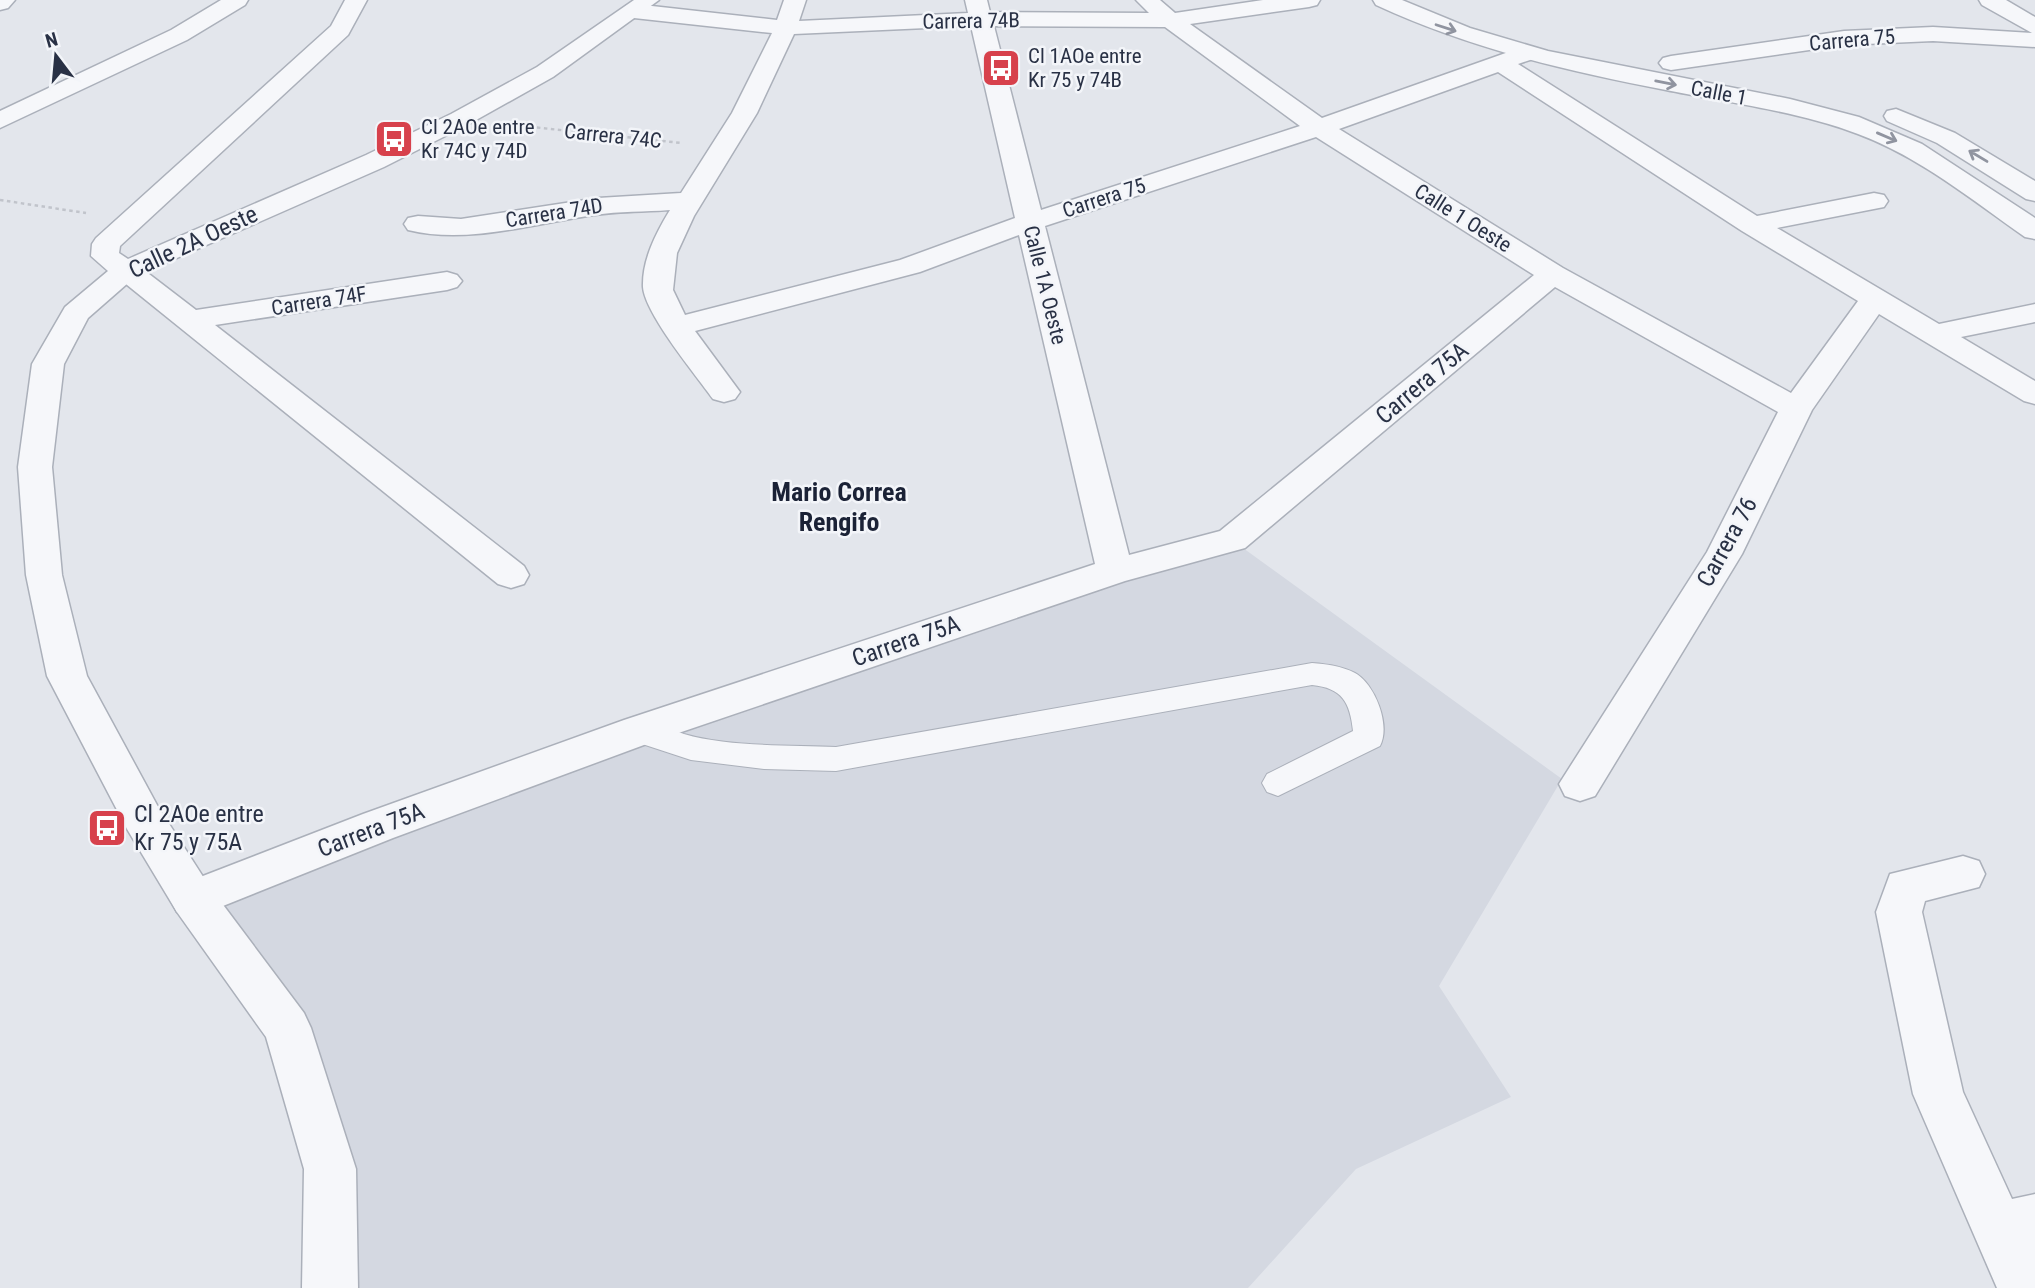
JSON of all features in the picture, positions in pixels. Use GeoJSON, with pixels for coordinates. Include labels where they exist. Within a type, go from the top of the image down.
{"type":"FeatureCollection","features":[{"type":"Feature","properties":{"kind":"street"},"geometry":{"type":"LineString","coordinates":[[0,121],[179,35],[237,0]]}},
{"type":"Feature","properties":{"kind":"street"},"geometry":{"type":"LineString","coordinates":[[356,0],[340,30],[131,219],[106,244],[105,256],[190,320],[511,575]]}},
{"type":"Feature","properties":{"kind":"street"},"geometry":{"type":"LineString","coordinates":[[724,392],[658,292],[659,260],[690,201],[724,148],[786,28],[796,0]]}},
{"type":"Feature","properties":{"kind":"street","name":"Calle 1 Oeste"},"geometry":{"type":"LineString","coordinates":[[1147,0],[1170,20],[1319,128],[1553,274],[1796,409]]}},
{"type":"Feature","properties":{"kind":"street","name":"Carrera 74B"},"geometry":{"type":"LineString","coordinates":[[641,6],[786,28],[978,10],[1170,20],[1309,0]]}},
{"type":"Feature","properties":{"kind":"street","name":"Calle 1"},"geometry":{"type":"LineString","coordinates":[[1384,0],[1429,23],[1513,59],[1752,225],[2035,394]]}},
{"type":"Feature","properties":{"kind":"street","name":"Calle 1"},"geometry":{"type":"LineString","coordinates":[[1430,0],[1460,14],[1542,40],[1780,83],[1891,114],[1946,138],[2035,193]]}},
{"type":"Feature","properties":{"kind":"street"},"geometry":{"type":"LineString","coordinates":[[1990,0],[2035,27]]}},
{"type":"Feature","properties":{"kind":"street","name":"Calle 2A Oeste"},"geometry":{"type":"LineString","coordinates":[[330,1288],[330,1169],[287,1028],[193,899],[142,817],[67,676],[44,575],[36,467],[48,364],[76,313],[126,270],[375,161],[460,118],[545,72],[641,6]]}},
{"type":"Feature","properties":{"kind":"street","name":"Calle 1A Oeste"},"geometry":{"type":"LineString","coordinates":[[978,10],[1115,571]]}},
{"type":"Feature","properties":{"kind":"street","name":"Carrera 75"},"geometry":{"type":"LineString","coordinates":[[1671,63],[1844,38],[1933,34],[2035,40]]}},
{"type":"Feature","properties":{"kind":"street","name":"Calle 1"},"geometry":{"type":"LineString","coordinates":[[1513,59],[1772,103],[1867,128],[1908,145],[2035,231]]}},
{"type":"Feature","properties":{"kind":"street","name":"Carrera 75"},"geometry":{"type":"LineString","coordinates":[[678,326],[911,266],[1030,222],[1319,128],[1513,59]]}},
{"type":"Feature","properties":{"kind":"street","name":"Carrera 74D"},"geometry":{"type":"LineString","coordinates":[[418,224],[461,227],[598,206],[690,201]]}},
{"type":"Feature","properties":{"kind":"street"},"geometry":{"type":"LineString","coordinates":[[1752,225],[1874,201]]}},
{"type":"Feature","properties":{"kind":"street","name":"Carrera 75A"},"geometry":{"type":"LineString","coordinates":[[193,899],[377,826],[638,731],[1115,571],[1232,540],[1553,274]]}},
{"type":"Feature","properties":{"kind":"street","name":"Carrera 74F"},"geometry":{"type":"LineString","coordinates":[[190,320],[447,281]]}},
{"type":"Feature","properties":{"kind":"street","name":"Carrera 76"},"geometry":{"type":"LineString","coordinates":[[1580,784],[1724,554],[1796,409],[1874,300]]}},
{"type":"Feature","properties":{"kind":"street"},"geometry":{"type":"LineString","coordinates":[[1932,334],[2035,313]]}},
{"type":"Feature","properties":{"kind":"street"},"geometry":{"type":"LineString","coordinates":[[1963,874],[1906,887],[1899,912],[1938,1094],[2016,1225],[2025,1288]]}},
{"type":"Feature","properties":{"kind":"lane"},"geometry":{"type":"LineString","coordinates":[[638,731],[691,748],[764,757],[836,759],[1312,674],[1331,675],[1349,684],[1371,724],[1368,737],[1278,783]]}},
{"type":"Feature","properties":{"kind":"path","name":"Carrera 74C"},"geometry":{"type":"LineString","coordinates":[[460,118],[724,148]]}},
{"type":"Feature","properties":{"kind":"path"},"geometry":{"type":"LineString","coordinates":[[0,200],[131,219]]}},
{"type":"Feature","properties":{"kind":"shaded area"},"geometry":{"type":"Polygon","coordinates":[[[1232,540],[1562,779],[1439,986],[1511,1097],[1356,1169],[1248,1288],[330,1288],[287,1028],[193,899],[1232,540]]]}},
{"type":"Feature","properties":{"kind":"place","name":"Cl 1AOe entre Kr 75 y 74B"},"geometry":{"type":"Point","coordinates":[1001,68]}},
{"type":"Feature","properties":{"kind":"place","name":"Cl 2AOe entre Kr 74C y 74D"},"geometry":{"type":"Point","coordinates":[394,139]}},
{"type":"Feature","properties":{"kind":"place","name":"Cl 2AOe entre Kr 75 y 75A"},"geometry":{"type":"Point","coordinates":[107,828]}},
{"type":"Feature","properties":{"kind":"district","name":"Mario Correa Rengifo"},"geometry":{"type":"Point","coordinates":[839,507]}}]}
